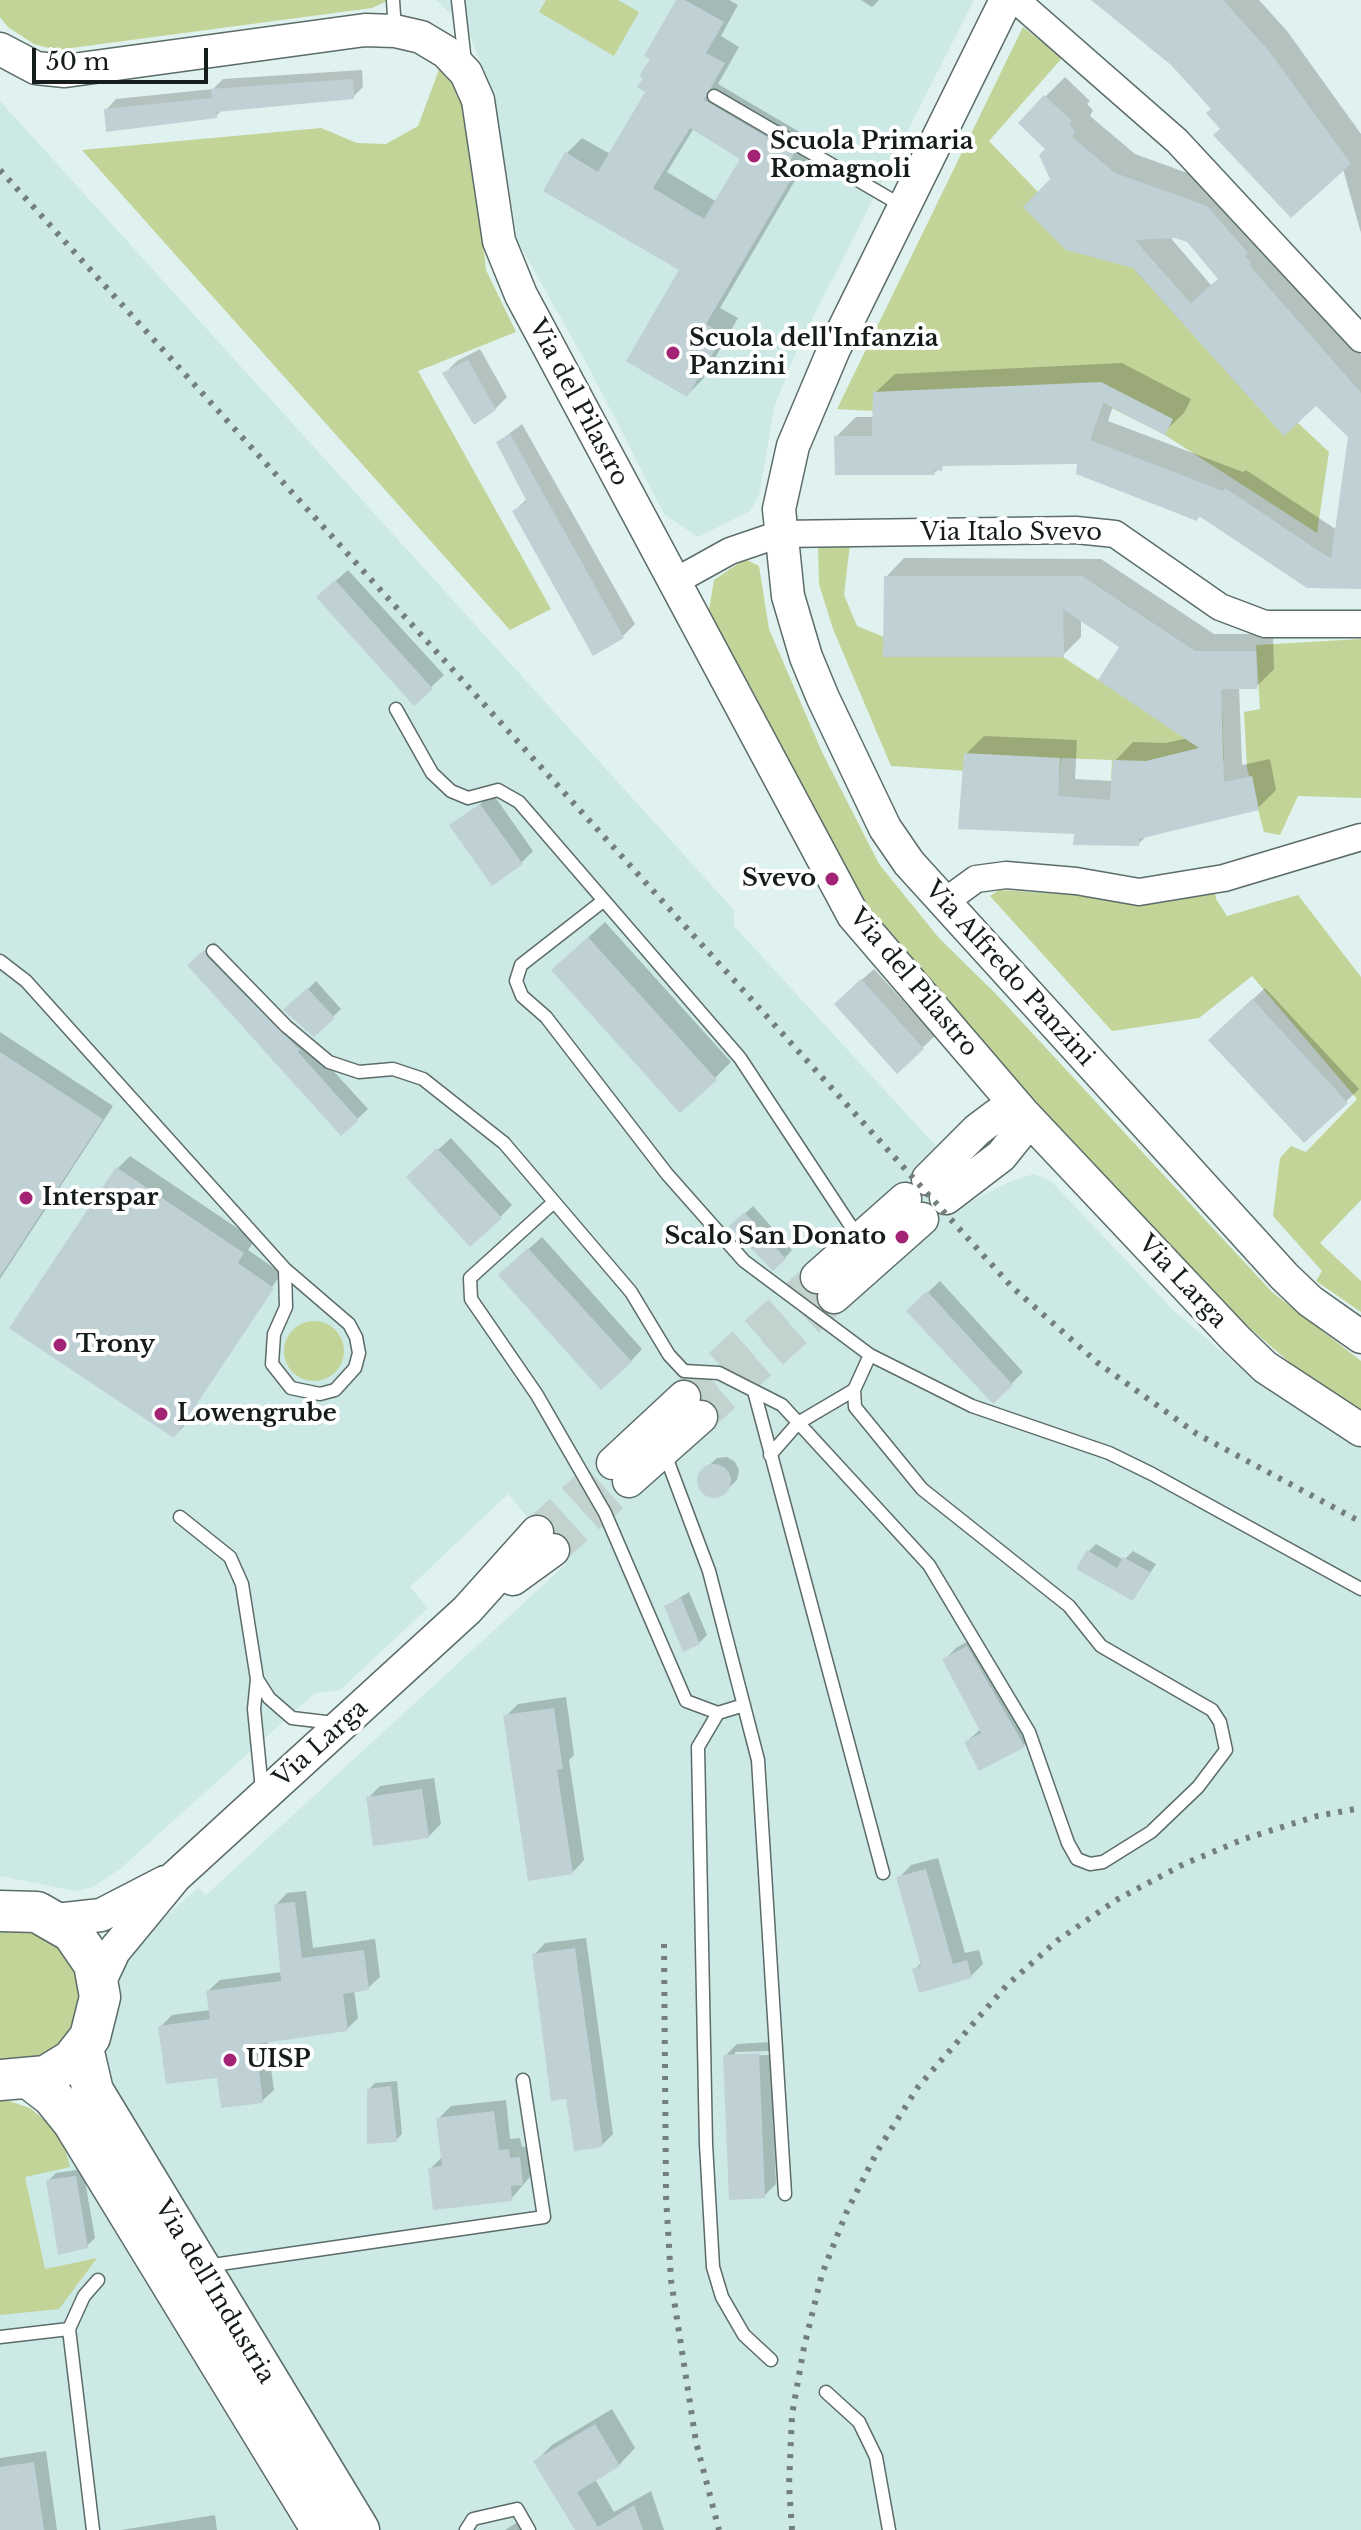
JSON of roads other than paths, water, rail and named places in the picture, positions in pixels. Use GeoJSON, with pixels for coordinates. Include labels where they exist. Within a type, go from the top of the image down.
{"type":"FeatureCollection","features":[{"type":"Feature","properties":{"kind":"main road"},"geometry":{"type":"LineString","coordinates":[[0,1911],[37,1912],[56,1920],[85,1947],[99,1983],[96,2024],[83,2048],[60,2069],[15,2080]]}},
{"type":"Feature","properties":{"kind":"main road","name":"Via dell'Industria"},"geometry":{"type":"LineString","coordinates":[[83,2048],[93,2091],[359,2530]]}},
{"type":"Feature","properties":{"kind":"main road","name":"Via dell'Industria"},"geometry":{"type":"LineString","coordinates":[[15,2080],[52,2096],[73,2122],[322,2530]]}},
{"type":"Feature","properties":{"kind":"street","name":"Via Alfredo Panzini"},"geometry":{"type":"LineString","coordinates":[[1006,0],[834,349],[793,446],[779,509],[792,610],[823,698],[885,828],[943,903],[1284,1276],[1310,1301],[1361,1337]]}},
{"type":"Feature","properties":{"kind":"street"},"geometry":{"type":"LineString","coordinates":[[1016,0],[1177,141],[1361,339]]}},
{"type":"Feature","properties":{"kind":"street","name":"Via del Pilastro"},"geometry":{"type":"LineString","coordinates":[[0,49],[36,68],[65,71],[365,30],[394,15],[446,52],[466,73],[478,100],[499,241],[508,268],[853,915],[1022,1112]]}},
{"type":"Feature","properties":{"kind":"street","name":"Via Italo Svevo"},"geometry":{"type":"LineString","coordinates":[[780,534],[1076,530],[1115,534],[1220,607],[1265,624],[1361,624]]}},
{"type":"Feature","properties":{"kind":"street"},"geometry":{"type":"LineString","coordinates":[[671,577],[730,551],[780,534]]}},
{"type":"Feature","properties":{"kind":"street"},"geometry":{"type":"LineString","coordinates":[[943,903],[976,879],[1006,875],[1076,881],[1139,892],[1224,878],[1361,837]]}},
{"type":"Feature","properties":{"kind":"street"},"geometry":{"type":"LineString","coordinates":[[925,1199],[860,1239],[826,1287],[925,1199],[977,1130],[997,1115],[1022,1112]]}},
{"type":"Feature","properties":{"kind":"street","name":"Via Larga"},"geometry":{"type":"LineString","coordinates":[[1022,1112],[1265,1367],[1361,1430]]}},
{"type":"Feature","properties":{"kind":"street"},"geometry":{"type":"LineString","coordinates":[[693,1407],[664,1451],[621,1472],[693,1407]]}},
{"type":"Feature","properties":{"kind":"street","name":"Via Larga"},"geometry":{"type":"LineString","coordinates":[[99,1983],[114,1951],[175,1877],[545,1541]]}},
{"type":"Feature","properties":{"kind":"street","name":"Via Larga"},"geometry":{"type":"LineString","coordinates":[[56,1920],[101,1915],[175,1877]]}},
{"type":"Feature","properties":{"kind":"lane"},"geometry":{"type":"LineString","coordinates":[[458,0],[466,73]]}},
{"type":"Feature","properties":{"kind":"lane"},"geometry":{"type":"LineString","coordinates":[[714,96],[904,207]]}},
{"type":"Feature","properties":{"kind":"lane"},"geometry":{"type":"LineString","coordinates":[[396,709],[432,773],[451,791],[468,798],[498,790],[519,802],[749,1070],[860,1239]]}},
{"type":"Feature","properties":{"kind":"lane"},"geometry":{"type":"LineString","coordinates":[[603,901],[521,965],[516,981],[522,996],[546,1017],[667,1174],[744,1261],[870,1355],[972,1406],[1086,1445],[1137,1467],[1361,1589]]}},
{"type":"Feature","properties":{"kind":"lane"},"geometry":{"type":"LineString","coordinates":[[213,951],[314,1052],[329,1062],[359,1072],[393,1069],[423,1079],[504,1143],[631,1292],[669,1355],[684,1371],[719,1373],[782,1405],[929,1565],[1029,1732],[1068,1843],[1077,1859],[1090,1864],[1103,1862],[1151,1832],[1198,1787],[1226,1750],[1220,1722],[1212,1710],[1101,1646],[1069,1606],[922,1489],[855,1407],[854,1390],[870,1355]]}},
{"type":"Feature","properties":{"kind":"lane"},"geometry":{"type":"LineString","coordinates":[[0,961],[26,981],[285,1269],[349,1324],[359,1353],[355,1368],[335,1390],[305,1394],[291,1388],[272,1364],[274,1334],[286,1307],[285,1269]]}},
{"type":"Feature","properties":{"kind":"lane"},"geometry":{"type":"LineString","coordinates":[[554,1202],[470,1278],[471,1299],[537,1395],[605,1513],[686,1701],[718,1713],[744,1705]]}},
{"type":"Feature","properties":{"kind":"lane"},"geometry":{"type":"LineString","coordinates":[[770,1455],[798,1423],[854,1390]]}},
{"type":"Feature","properties":{"kind":"lane"},"geometry":{"type":"LineString","coordinates":[[754,1391],[883,1873]]}},
{"type":"Feature","properties":{"kind":"lane"},"geometry":{"type":"LineString","coordinates":[[664,1451],[709,1571],[758,1760],[785,2194]]}},
{"type":"Feature","properties":{"kind":"lane"},"geometry":{"type":"LineString","coordinates":[[180,1517],[223,1550],[238,1569],[257,1679],[254,1709],[262,1797]]}},
{"type":"Feature","properties":{"kind":"lane"},"geometry":{"type":"LineString","coordinates":[[257,1679],[269,1698],[292,1718],[318,1723],[345,1722]]}},
{"type":"Feature","properties":{"kind":"lane"},"geometry":{"type":"LineString","coordinates":[[718,1713],[698,1747],[706,2144],[713,2267],[722,2297],[744,2335],[771,2360]]}},
{"type":"Feature","properties":{"kind":"lane"},"geometry":{"type":"LineString","coordinates":[[199,2267],[544,2217],[523,2080]]}},
{"type":"Feature","properties":{"kind":"lane"},"geometry":{"type":"LineString","coordinates":[[93,2530],[69,2329],[84,2296],[98,2280]]}},
{"type":"Feature","properties":{"kind":"lane"},"geometry":{"type":"LineString","coordinates":[[0,2337],[69,2329]]}},
{"type":"Feature","properties":{"kind":"lane"},"geometry":{"type":"LineString","coordinates":[[826,2392],[859,2422],[876,2457],[889,2530]]}},
{"type":"Feature","properties":{"kind":"lane"},"geometry":{"type":"LineString","coordinates":[[466,2530],[473,2519],[517,2509],[529,2530]]}},
{"type":"Feature","properties":{"kind":"tunnel"},"geometry":{"type":"LineString","coordinates":[[684,1397],[817,1277]]}},
{"type":"Feature","properties":{"kind":"tunnel"},"geometry":{"type":"LineString","coordinates":[[701,1417],[834,1297]]}},
{"type":"Feature","properties":{"kind":"tunnel"},"geometry":{"type":"LineString","coordinates":[[537,1532],[613,1463]]}},
{"type":"Feature","properties":{"kind":"tunnel"},"geometry":{"type":"LineString","coordinates":[[553,1550],[629,1481]]}},
{"type":"Feature","properties":{"kind":"railway"},"geometry":{"type":"LineString","coordinates":[[0,170],[1012,1287],[1098,1363],[1197,1434],[1361,1522]]}},
{"type":"Feature","properties":{"kind":"railway"},"geometry":{"type":"LineString","coordinates":[[792,2530],[789,2485],[792,2415],[804,2347],[822,2274],[847,2211],[878,2150],[918,2087],[1006,1986],[1058,1940],[1118,1899],[1184,1864],[1244,1839],[1317,1816],[1361,1808]]}},
{"type":"Feature","properties":{"kind":"railway"},"geometry":{"type":"LineString","coordinates":[[664,1944],[666,2196],[671,2280],[696,2442],[719,2530]]}},
{"type":"Feature","properties":{"kind":"place","name":"Scuola Primaria Romagnoli"},"geometry":{"type":"Point","coordinates":[754,156]}},
{"type":"Feature","properties":{"kind":"place","name":"Scuola dell'Infanzia Panzini"},"geometry":{"type":"Point","coordinates":[673,353]}},
{"type":"Feature","properties":{"kind":"place","name":"Svevo"},"geometry":{"type":"Point","coordinates":[832,879]}},
{"type":"Feature","properties":{"kind":"place","name":"Interspar"},"geometry":{"type":"Point","coordinates":[26,1198]}},
{"type":"Feature","properties":{"kind":"place","name":"Scalo San Donato"},"geometry":{"type":"Point","coordinates":[902,1237]}},
{"type":"Feature","properties":{"kind":"place","name":"Trony"},"geometry":{"type":"Point","coordinates":[60,1345]}},
{"type":"Feature","properties":{"kind":"place","name":"Lowengrube"},"geometry":{"type":"Point","coordinates":[161,1414]}},
{"type":"Feature","properties":{"kind":"place","name":"UISP"},"geometry":{"type":"Point","coordinates":[230,2060]}}]}
